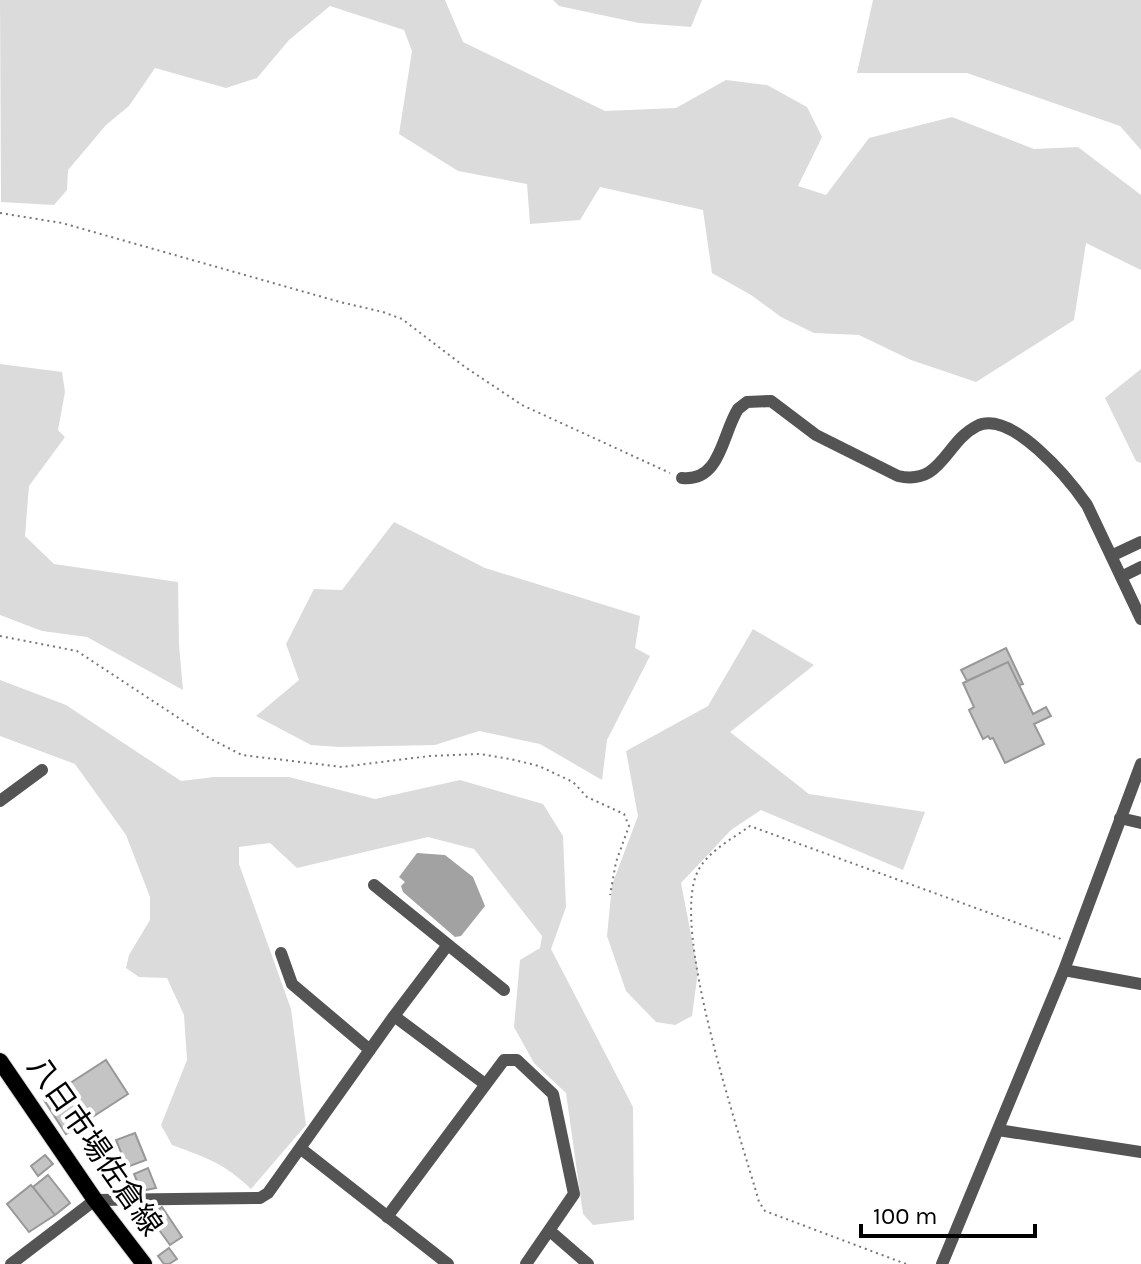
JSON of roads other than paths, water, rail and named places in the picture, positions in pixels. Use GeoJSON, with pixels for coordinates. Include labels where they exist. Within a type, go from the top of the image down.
{"type":"FeatureCollection","features":[{"type":"Feature","properties":{"kind":"main road","name":"八日市場佐倉線"},"geometry":{"type":"LineString","coordinates":[[0,1061],[95,1200],[144,1264]]}},
{"type":"Feature","properties":{"kind":"street"},"geometry":{"type":"LineString","coordinates":[[682,478],[700,477],[712,467],[738,409],[756,400],[771,401],[816,435],[898,476],[912,479],[931,472],[967,433],[978,426],[996,423],[1029,443],[1064,475],[1087,505],[1141,619]]}},
{"type":"Feature","properties":{"kind":"street"},"geometry":{"type":"LineString","coordinates":[[1111,556],[1141,542]]}},
{"type":"Feature","properties":{"kind":"street"},"geometry":{"type":"LineString","coordinates":[[1121,577],[1141,567]]}},
{"type":"Feature","properties":{"kind":"street"},"geometry":{"type":"LineString","coordinates":[[942,1264],[1064,970],[1141,764]]}},
{"type":"Feature","properties":{"kind":"street"},"geometry":{"type":"LineString","coordinates":[[0,801],[42,770]]}},
{"type":"Feature","properties":{"kind":"street"},"geometry":{"type":"LineString","coordinates":[[1120,818],[1141,823]]}},
{"type":"Feature","properties":{"kind":"street"},"geometry":{"type":"LineString","coordinates":[[374,885],[504,990]]}},
{"type":"Feature","properties":{"kind":"street"},"geometry":{"type":"LineString","coordinates":[[11,1264],[95,1200],[260,1198],[268,1193],[447,946]]}},
{"type":"Feature","properties":{"kind":"street"},"geometry":{"type":"LineString","coordinates":[[281,953],[292,984],[370,1050]]}},
{"type":"Feature","properties":{"kind":"street"},"geometry":{"type":"LineString","coordinates":[[1064,970],[1141,984]]}},
{"type":"Feature","properties":{"kind":"street"},"geometry":{"type":"LineString","coordinates":[[394,1016],[485,1084]]}},
{"type":"Feature","properties":{"kind":"street"},"geometry":{"type":"LineString","coordinates":[[387,1217],[504,1060],[517,1060],[553,1094],[574,1199],[526,1264]]}},
{"type":"Feature","properties":{"kind":"street"},"geometry":{"type":"LineString","coordinates":[[998,1130],[1141,1152]]}},
{"type":"Feature","properties":{"kind":"street"},"geometry":{"type":"LineString","coordinates":[[300,1148],[448,1264]]}},
{"type":"Feature","properties":{"kind":"street"},"geometry":{"type":"LineString","coordinates":[[550,1231],[588,1264]]}}]}
